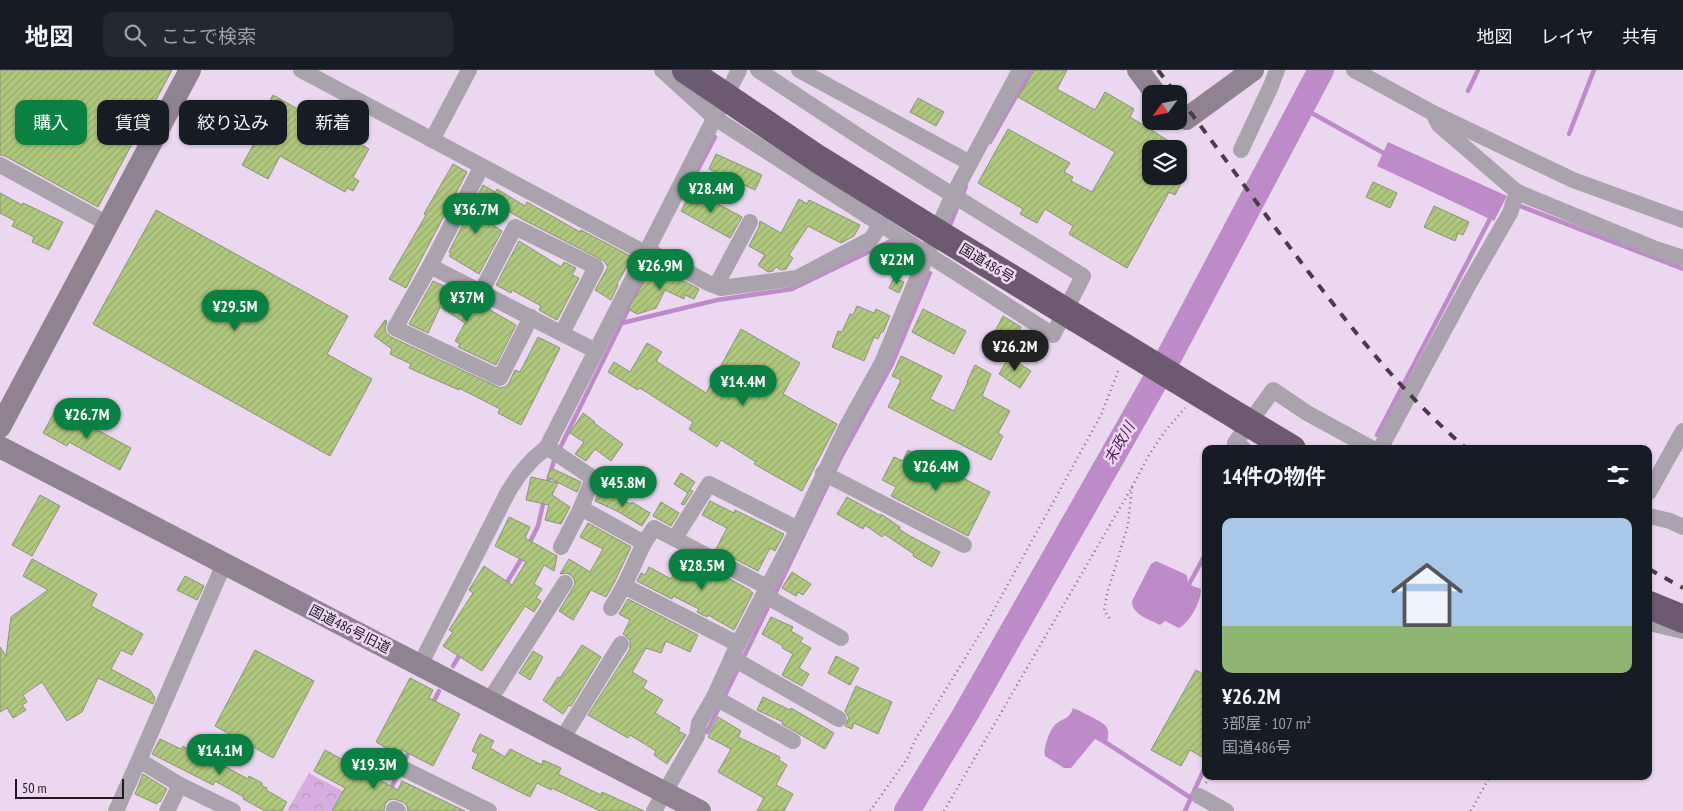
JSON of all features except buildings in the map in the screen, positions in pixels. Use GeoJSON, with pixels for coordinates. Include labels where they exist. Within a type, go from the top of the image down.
{"type":"FeatureCollection","features":[{"type":"Feature","properties":{"kind":"highway","name":"国道486号"},"geometry":{"type":"LineString","coordinates":[[686,70],[720,107],[818,159],[1076,318],[1131,361],[1184,395],[1242,419],[1285,445]]}},
{"type":"Feature","properties":{"kind":"highway"},"geometry":{"type":"LineString","coordinates":[[1652,606],[1683,619]]}},
{"type":"Feature","properties":{"kind":"street"},"geometry":{"type":"LineString","coordinates":[[0,427],[190,70]]}},
{"type":"Feature","properties":{"kind":"street"},"geometry":{"type":"LineString","coordinates":[[301,70],[482,166],[721,288],[797,278],[871,239],[882,224]]}},
{"type":"Feature","properties":{"kind":"street"},"geometry":{"type":"LineString","coordinates":[[432,140],[469,70]]}},
{"type":"Feature","properties":{"kind":"street"},"geometry":{"type":"LineString","coordinates":[[662,70],[720,107],[882,224],[1053,335],[1083,276],[869,143],[758,70]]}},
{"type":"Feature","properties":{"kind":"street"},"geometry":{"type":"LineString","coordinates":[[420,665],[508,492],[528,465],[554,451],[596,350],[650,253],[739,70]]}},
{"type":"Feature","properties":{"kind":"street"},"geometry":{"type":"LineString","coordinates":[[798,70],[970,163]]}},
{"type":"Feature","properties":{"kind":"street"},"geometry":{"type":"LineString","coordinates":[[660,802],[697,736],[699,723],[719,700],[798,529],[830,476],[928,255],[959,198],[970,163],[1020,70]]}},
{"type":"Feature","properties":{"kind":"street"},"geometry":{"type":"LineString","coordinates":[[1138,70],[1149,85]]}},
{"type":"Feature","properties":{"kind":"street"},"geometry":{"type":"LineString","coordinates":[[1188,118],[1252,70]]}},
{"type":"Feature","properties":{"kind":"street"},"geometry":{"type":"LineString","coordinates":[[1241,150],[1277,70]]}},
{"type":"Feature","properties":{"kind":"street"},"geometry":{"type":"LineString","coordinates":[[1358,72],[1433,113],[1574,180],[1683,220]]}},
{"type":"Feature","properties":{"kind":"street"},"geometry":{"type":"LineString","coordinates":[[1433,113],[1439,125],[1514,201],[1683,258]]}},
{"type":"Feature","properties":{"kind":"street"},"geometry":{"type":"LineString","coordinates":[[0,165],[108,224]]}},
{"type":"Feature","properties":{"kind":"street"},"geometry":{"type":"LineString","coordinates":[[482,166],[430,266],[395,328],[500,378],[530,317]]}},
{"type":"Feature","properties":{"kind":"street"},"geometry":{"type":"LineString","coordinates":[[1382,445],[1514,201]]}},
{"type":"Feature","properties":{"kind":"street"},"geometry":{"type":"LineString","coordinates":[[716,286],[750,222]]}},
{"type":"Feature","properties":{"kind":"street"},"geometry":{"type":"LineString","coordinates":[[482,292],[515,227],[596,267],[562,333]]}},
{"type":"Feature","properties":{"kind":"street"},"geometry":{"type":"LineString","coordinates":[[430,266],[596,350]]}},
{"type":"Feature","properties":{"kind":"street"},"geometry":{"type":"LineString","coordinates":[[1238,445],[1235,443],[1274,390],[1307,413],[1366,445]]}},
{"type":"Feature","properties":{"kind":"street"},"geometry":{"type":"LineString","coordinates":[[1652,487],[1683,431]]}},
{"type":"Feature","properties":{"kind":"street","name":"国道486号旧道"},"geometry":{"type":"LineString","coordinates":[[0,447],[562,739],[660,802],[700,811]]}},
{"type":"Feature","properties":{"kind":"street"},"geometry":{"type":"LineString","coordinates":[[554,451],[593,478],[581,508],[561,547]]}},
{"type":"Feature","properties":{"kind":"street"},"geometry":{"type":"LineString","coordinates":[[830,476],[964,545]]}},
{"type":"Feature","properties":{"kind":"street"},"geometry":{"type":"LineString","coordinates":[[675,538],[709,484],[798,529]]}},
{"type":"Feature","properties":{"kind":"street"},"geometry":{"type":"LineString","coordinates":[[581,508],[644,543]]}},
{"type":"Feature","properties":{"kind":"street"},"geometry":{"type":"LineString","coordinates":[[1652,517],[1670,521],[1683,527]]}},
{"type":"Feature","properties":{"kind":"street"},"geometry":{"type":"LineString","coordinates":[[611,608],[624,586],[644,543],[654,528],[675,538],[841,638]]}},
{"type":"Feature","properties":{"kind":"street"},"geometry":{"type":"LineString","coordinates":[[116,811],[224,564]]}},
{"type":"Feature","properties":{"kind":"street"},"geometry":{"type":"LineString","coordinates":[[489,701],[565,583]]}},
{"type":"Feature","properties":{"kind":"street"},"geometry":{"type":"LineString","coordinates":[[624,586],[839,719]]}},
{"type":"Feature","properties":{"kind":"street"},"geometry":{"type":"LineString","coordinates":[[1652,624],[1683,631]]}},
{"type":"Feature","properties":{"kind":"street"},"geometry":{"type":"LineString","coordinates":[[562,739],[621,644]]}},
{"type":"Feature","properties":{"kind":"street"},"geometry":{"type":"LineString","coordinates":[[719,700],[793,741]]}},
{"type":"Feature","properties":{"kind":"street"},"geometry":{"type":"LineString","coordinates":[[139,760],[232,811]]}},
{"type":"Feature","properties":{"kind":"street"},"geometry":{"type":"LineString","coordinates":[[406,770],[489,811]]}},
{"type":"Feature","properties":{"kind":"street"},"geometry":{"type":"LineString","coordinates":[[167,811],[180,784]]}},
{"type":"Feature","properties":{"kind":"street"},"geometry":{"type":"LineString","coordinates":[[1200,796],[1226,811]]}},
{"type":"Feature","properties":{"kind":"path"},"geometry":{"type":"LineString","coordinates":[[870,811],[907,759],[915,740],[990,615],[1101,415],[1115,380],[1131,361]]}},
{"type":"Feature","properties":{"kind":"path"},"geometry":{"type":"LineString","coordinates":[[944,811],[1149,455],[1165,431],[1184,395]]}},
{"type":"Feature","properties":{"kind":"path"},"geometry":{"type":"LineString","coordinates":[[1110,619],[1104,610],[1128,525],[1132,487]]}},
{"type":"Feature","properties":{"kind":"path"},"geometry":{"type":"LineString","coordinates":[[1471,811],[1488,780]]}},
{"type":"Feature","properties":{"kind":"green space"},"geometry":{"type":"Polygon","coordinates":[[[309,773],[375,808],[374,811],[287,811],[309,773]]]}},
{"type":"Feature","properties":{"kind":"shaded area"},"geometry":{"type":"Polygon","coordinates":[[[1388,142],[1507,196],[1494,221],[1377,166],[1388,142]]]}},
{"type":"Feature","properties":{"kind":"shaded area"},"geometry":{"type":"Polygon","coordinates":[[[1156,561],[1187,575],[1188,584],[1201,589],[1201,594],[1194,611],[1179,628],[1165,621],[1160,625],[1138,613],[1133,606],[1132,601],[1151,564],[1156,561]]]}},
{"type":"Feature","properties":{"kind":"shaded area"},"geometry":{"type":"Polygon","coordinates":[[[1073,708],[1105,725],[1108,729],[1108,737],[1106,745],[1095,739],[1071,768],[1064,768],[1045,756],[1045,748],[1054,726],[1069,716],[1073,708]]]}},
{"type":"Feature","properties":{"kind":"waterway"},"geometry":{"type":"LineString","coordinates":[[990,142],[1031,70]]}},
{"type":"Feature","properties":{"kind":"waterway","name":"末政川"},"geometry":{"type":"LineString","coordinates":[[907,811],[965,715],[1171,353],[1321,70]]}},
{"type":"Feature","properties":{"kind":"waterway"},"geometry":{"type":"LineString","coordinates":[[1468,91],[1478,70]]}},
{"type":"Feature","properties":{"kind":"waterway"},"geometry":{"type":"LineString","coordinates":[[1569,134],[1594,70]]}},
{"type":"Feature","properties":{"kind":"waterway"},"geometry":{"type":"LineString","coordinates":[[1301,107],[1387,155]]}},
{"type":"Feature","properties":{"kind":"waterway"},"geometry":{"type":"LineString","coordinates":[[685,194],[715,137]]}},
{"type":"Feature","properties":{"kind":"waterway"},"geometry":{"type":"LineString","coordinates":[[948,230],[966,186]]}},
{"type":"Feature","properties":{"kind":"waterway"},"geometry":{"type":"LineString","coordinates":[[1515,204],[1683,269]]}},
{"type":"Feature","properties":{"kind":"waterway"},"geometry":{"type":"LineString","coordinates":[[1377,435],[1492,215]]}},
{"type":"Feature","properties":{"kind":"waterway"},"geometry":{"type":"LineString","coordinates":[[622,323],[717,300],[792,289],[891,241],[909,253]]}},
{"type":"Feature","properties":{"kind":"waterway"},"geometry":{"type":"LineString","coordinates":[[559,450],[654,257]]}},
{"type":"Feature","properties":{"kind":"waterway"},"geometry":{"type":"LineString","coordinates":[[774,596],[841,457],[892,364],[930,273]]}},
{"type":"Feature","properties":{"kind":"waterway"},"geometry":{"type":"LineString","coordinates":[[547,485],[555,457]]}},
{"type":"Feature","properties":{"kind":"waterway"},"geometry":{"type":"LineString","coordinates":[[529,544],[538,526],[544,500]]}},
{"type":"Feature","properties":{"kind":"waterway"},"geometry":{"type":"LineString","coordinates":[[505,586],[523,556]]}},
{"type":"Feature","properties":{"kind":"waterway"},"geometry":{"type":"LineString","coordinates":[[1187,588],[1202,560]]}},
{"type":"Feature","properties":{"kind":"waterway"},"geometry":{"type":"LineString","coordinates":[[707,732],[770,603]]}},
{"type":"Feature","properties":{"kind":"waterway"},"geometry":{"type":"LineString","coordinates":[[453,666],[461,653]]}},
{"type":"Feature","properties":{"kind":"waterway"},"geometry":{"type":"LineString","coordinates":[[432,705],[439,691]]}},
{"type":"Feature","properties":{"kind":"waterway"},"geometry":{"type":"LineString","coordinates":[[1105,742],[1191,798]]}},
{"type":"Feature","properties":{"kind":"waterway"},"geometry":{"type":"LineString","coordinates":[[390,790],[410,750]]}},
{"type":"Feature","properties":{"kind":"waterway"},"geometry":{"type":"LineString","coordinates":[[1185,811],[1202,774]]}},
{"type":"Feature","properties":{"kind":"railway"},"geometry":{"type":"LineString","coordinates":[[1158,70],[1169,85]]}},
{"type":"Feature","properties":{"kind":"railway"},"geometry":{"type":"LineString","coordinates":[[1188,109],[1287,244],[1357,334],[1427,412],[1463,445]]}},
{"type":"Feature","properties":{"kind":"railway"},"geometry":{"type":"LineString","coordinates":[[1652,571],[1683,588]]}}]}
